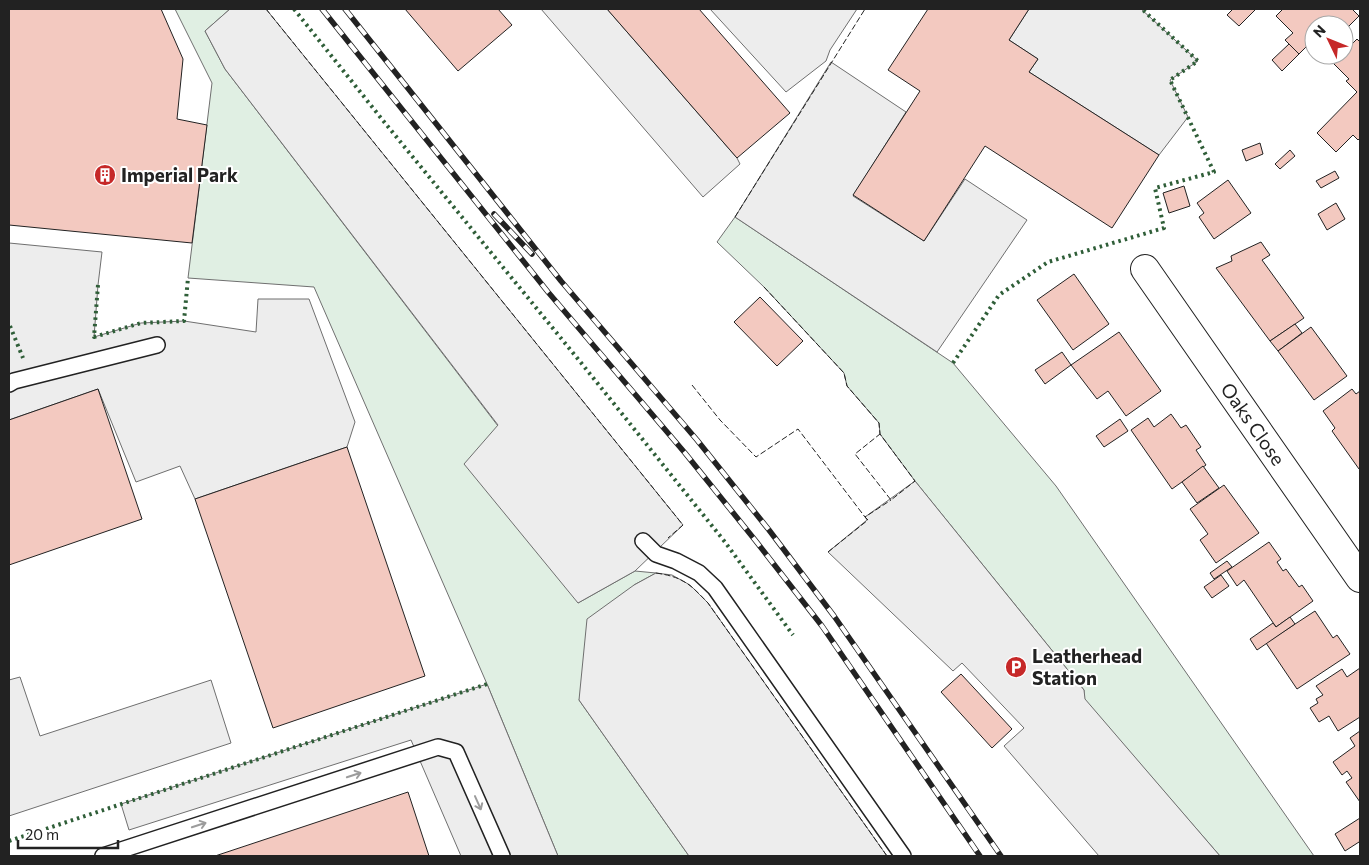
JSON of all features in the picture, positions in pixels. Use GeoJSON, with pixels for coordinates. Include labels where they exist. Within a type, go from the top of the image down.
{"type":"FeatureCollection","features":[{"type":"Feature","properties":{"kind":"street","name":"Oaks Close"},"geometry":{"type":"LineString","coordinates":[[1145,269],[1360,578]]}},
{"type":"Feature","properties":{"kind":"lane"},"geometry":{"type":"LineString","coordinates":[[9,384],[14,381],[157,345]]}},
{"type":"Feature","properties":{"kind":"lane"},"geometry":{"type":"LineString","coordinates":[[644,541],[656,554],[676,561],[699,573],[715,588],[903,856]]}},
{"type":"Feature","properties":{"kind":"lane"},"geometry":{"type":"LineString","coordinates":[[103,856],[438,747],[456,752],[502,856]]}},
{"type":"Feature","properties":{"kind":"green space"},"geometry":{"type":"Polygon","coordinates":[[[175,9],[230,9],[205,31],[225,69],[498,426],[578,603],[635,571],[656,573],[634,585],[579,700],[689,856],[558,856],[487,684],[314,287],[188,278],[212,83],[175,9]]]}},
{"type":"Feature","properties":{"kind":"green space"},"geometry":{"type":"Polygon","coordinates":[[[735,217],[953,363],[1056,486],[1314,856],[1220,856],[1084,699],[1084,690],[915,481],[880,434],[879,423],[847,386],[844,373],[764,287],[717,242],[735,217]]]}},
{"type":"Feature","properties":{"kind":"shaded area"},"geometry":{"type":"Polygon","coordinates":[[[230,9],[266,9],[683,525],[635,571],[578,603],[464,464],[498,425],[225,69],[205,31],[230,9]]]}},
{"type":"Feature","properties":{"kind":"shaded area"},"geometry":{"type":"Polygon","coordinates":[[[541,9],[607,9],[737,158],[740,164],[703,197],[541,9]]]}},
{"type":"Feature","properties":{"kind":"shaded area"},"geometry":{"type":"Polygon","coordinates":[[[710,9],[857,9],[830,50],[826,61],[786,92],[710,9]]]}},
{"type":"Feature","properties":{"kind":"shaded area"},"geometry":{"type":"Polygon","coordinates":[[[1029,9],[1141,9],[1198,61],[1170,80],[1188,117],[1159,155],[1029,72],[1038,59],[1009,40],[1029,9]]]}},
{"type":"Feature","properties":{"kind":"shaded area"},"geometry":{"type":"Polygon","coordinates":[[[831,62],[906,112],[853,196],[924,241],[965,179],[1027,220],[937,352],[735,217],[831,62]]]}},
{"type":"Feature","properties":{"kind":"shaded area"},"geometry":{"type":"Polygon","coordinates":[[[9,243],[102,252],[94,337],[141,323],[184,321],[256,332],[258,299],[309,299],[355,422],[347,447],[195,499],[180,466],[136,482],[98,389],[9,420],[9,243]]]}},
{"type":"Feature","properties":{"kind":"shaded area","name":"Leatherhead Station"},"geometry":{"type":"Polygon","coordinates":[[[915,481],[1084,690],[1085,699],[1220,856],[1099,856],[1004,746],[1024,728],[962,663],[953,671],[828,552],[867,520],[865,517],[915,481]]]}},
{"type":"Feature","properties":{"kind":"shaded area"},"geometry":{"type":"Polygon","coordinates":[[[656,573],[672,575],[690,585],[708,603],[887,856],[689,856],[579,700],[587,619],[634,585],[656,573]]]}},
{"type":"Feature","properties":{"kind":"shaded area"},"geometry":{"type":"Polygon","coordinates":[[[20,677],[40,736],[211,680],[231,743],[9,816],[9,680],[20,677]]]}},
{"type":"Feature","properties":{"kind":"shaded area"},"geometry":{"type":"Polygon","coordinates":[[[487,684],[558,856],[461,856],[411,740],[129,830],[121,804],[487,684]]]}},
{"type":"Feature","properties":{"kind":"building","name":"Imperial Park"},"geometry":{"type":"Polygon","coordinates":[[[9,9],[161,9],[183,59],[177,119],[207,125],[192,243],[9,225],[9,9]]]}},
{"type":"Feature","properties":{"kind":"building"},"geometry":{"type":"Polygon","coordinates":[[[405,9],[498,9],[512,25],[458,71],[405,9]]]}},
{"type":"Feature","properties":{"kind":"building"},"geometry":{"type":"Polygon","coordinates":[[[607,9],[699,9],[790,113],[737,158],[607,9]]]}},
{"type":"Feature","properties":{"kind":"building"},"geometry":{"type":"Polygon","coordinates":[[[928,9],[1029,9],[1009,40],[1038,59],[1029,72],[1159,155],[1112,228],[985,146],[924,241],[853,195],[920,91],[888,70],[928,9]]]}},
{"type":"Feature","properties":{"kind":"building"},"geometry":{"type":"Polygon","coordinates":[[[1233,9],[1256,9],[1239,26],[1227,15],[1233,9]]]}},
{"type":"Feature","properties":{"kind":"building"},"geometry":{"type":"Polygon","coordinates":[[[1283,9],[1352,9],[1359,16],[1354,21],[1354,15],[1304,15],[1304,49],[1299,54],[1285,40],[1293,33],[1276,16],[1283,9]]]}},
{"type":"Feature","properties":{"kind":"building"},"geometry":{"type":"Polygon","coordinates":[[[1357,39],[1360,42],[1360,138],[1358,140],[1353,135],[1336,152],[1317,133],[1357,92],[1346,81],[1349,79],[1335,65],[1354,65],[1354,42],[1357,39]]]}},
{"type":"Feature","properties":{"kind":"building"},"geometry":{"type":"Polygon","coordinates":[[[1289,44],[1299,54],[1282,71],[1272,60],[1289,44]]]}},
{"type":"Feature","properties":{"kind":"building"},"geometry":{"type":"Polygon","coordinates":[[[1260,143],[1263,154],[1246,161],[1242,150],[1260,143]]]}},
{"type":"Feature","properties":{"kind":"building"},"geometry":{"type":"Polygon","coordinates":[[[1290,150],[1295,156],[1280,169],[1275,164],[1290,150]]]}},
{"type":"Feature","properties":{"kind":"building"},"geometry":{"type":"Polygon","coordinates":[[[1335,171],[1339,178],[1321,188],[1316,181],[1335,171]]]}},
{"type":"Feature","properties":{"kind":"building"},"geometry":{"type":"Polygon","coordinates":[[[1228,180],[1251,213],[1214,239],[1199,217],[1204,213],[1197,203],[1228,180]]]}},
{"type":"Feature","properties":{"kind":"building"},"geometry":{"type":"Polygon","coordinates":[[[1184,186],[1190,206],[1169,213],[1163,193],[1184,186]]]}},
{"type":"Feature","properties":{"kind":"building"},"geometry":{"type":"Polygon","coordinates":[[[1336,203],[1345,219],[1327,230],[1318,214],[1336,203]]]}},
{"type":"Feature","properties":{"kind":"building"},"geometry":{"type":"Polygon","coordinates":[[[1261,242],[1270,255],[1262,260],[1304,318],[1270,341],[1216,268],[1232,261],[1231,256],[1261,242]]]}},
{"type":"Feature","properties":{"kind":"building"},"geometry":{"type":"Polygon","coordinates":[[[1074,274],[1109,324],[1073,350],[1037,300],[1074,274]]]}},
{"type":"Feature","properties":{"kind":"building"},"geometry":{"type":"Polygon","coordinates":[[[760,297],[803,341],[777,366],[734,322],[760,297]]]}},
{"type":"Feature","properties":{"kind":"building"},"geometry":{"type":"Polygon","coordinates":[[[1295,324],[1302,333],[1278,351],[1270,341],[1295,324]]]}},
{"type":"Feature","properties":{"kind":"building"},"geometry":{"type":"Polygon","coordinates":[[[1311,327],[1347,376],[1314,400],[1278,351],[1311,327]]]}},
{"type":"Feature","properties":{"kind":"building"},"geometry":{"type":"Polygon","coordinates":[[[1119,332],[1161,391],[1126,416],[1108,391],[1097,399],[1071,365],[1119,332]]]}},
{"type":"Feature","properties":{"kind":"building"},"geometry":{"type":"Polygon","coordinates":[[[1062,352],[1071,365],[1045,384],[1035,370],[1062,352]]]}},
{"type":"Feature","properties":{"kind":"building"},"geometry":{"type":"Polygon","coordinates":[[[98,389],[142,519],[9,565],[9,420],[98,389]]]}},
{"type":"Feature","properties":{"kind":"building"},"geometry":{"type":"Polygon","coordinates":[[[1352,389],[1356,394],[1360,391],[1360,469],[1332,431],[1335,428],[1323,411],[1352,389]]]}},
{"type":"Feature","properties":{"kind":"building"},"geometry":{"type":"Polygon","coordinates":[[[1171,414],[1181,428],[1186,425],[1201,447],[1196,450],[1206,465],[1172,489],[1131,430],[1148,418],[1154,427],[1171,414]]]}},
{"type":"Feature","properties":{"kind":"building"},"geometry":{"type":"Polygon","coordinates":[[[1120,419],[1128,431],[1104,447],[1096,436],[1120,419]]]}},
{"type":"Feature","properties":{"kind":"building"},"geometry":{"type":"Polygon","coordinates":[[[347,447],[425,676],[273,728],[195,499],[347,447]]]}},
{"type":"Feature","properties":{"kind":"building"},"geometry":{"type":"Polygon","coordinates":[[[1203,466],[1219,488],[1197,503],[1182,482],[1203,466]]]}},
{"type":"Feature","properties":{"kind":"building"},"geometry":{"type":"Polygon","coordinates":[[[1224,485],[1259,533],[1216,563],[1200,540],[1208,534],[1190,509],[1224,485]]]}},
{"type":"Feature","properties":{"kind":"building"},"geometry":{"type":"Polygon","coordinates":[[[1269,542],[1281,559],[1277,562],[1283,571],[1286,569],[1299,587],[1302,585],[1313,601],[1276,627],[1244,580],[1237,586],[1227,571],[1269,542]]]}},
{"type":"Feature","properties":{"kind":"building"},"geometry":{"type":"Polygon","coordinates":[[[1227,561],[1232,567],[1214,579],[1210,573],[1227,561]]]}},
{"type":"Feature","properties":{"kind":"building"},"geometry":{"type":"Polygon","coordinates":[[[1221,575],[1229,586],[1212,598],[1204,587],[1221,575]]]}},
{"type":"Feature","properties":{"kind":"building"},"geometry":{"type":"Polygon","coordinates":[[[1315,611],[1333,638],[1337,635],[1350,654],[1297,689],[1266,643],[1315,611]]]}},
{"type":"Feature","properties":{"kind":"building"},"geometry":{"type":"Polygon","coordinates":[[[1290,617],[1295,624],[1257,650],[1250,639],[1273,623],[1276,627],[1290,617]]]}},
{"type":"Feature","properties":{"kind":"building"},"geometry":{"type":"Polygon","coordinates":[[[1360,668],[1360,717],[1338,731],[1329,716],[1319,722],[1310,708],[1318,703],[1316,699],[1323,695],[1316,686],[1342,669],[1347,677],[1360,668]]]}},
{"type":"Feature","properties":{"kind":"building"},"geometry":{"type":"Polygon","coordinates":[[[961,674],[1012,729],[992,748],[941,692],[961,674]]]}},
{"type":"Feature","properties":{"kind":"building"},"geometry":{"type":"Polygon","coordinates":[[[1360,731],[1360,802],[1346,782],[1352,778],[1347,771],[1342,775],[1333,762],[1355,746],[1350,738],[1360,731]]]}},
{"type":"Feature","properties":{"kind":"building"},"geometry":{"type":"Polygon","coordinates":[[[408,792],[429,856],[215,856],[408,792]]]}},
{"type":"Feature","properties":{"kind":"building"},"geometry":{"type":"Polygon","coordinates":[[[1360,818],[1360,845],[1359,842],[1345,851],[1335,834],[1360,818]]]}},
{"type":"Feature","properties":{"kind":"railway"},"geometry":{"type":"LineString","coordinates":[[322,9],[548,292],[685,453],[822,626],[980,856]]}},
{"type":"Feature","properties":{"kind":"railway"},"geometry":{"type":"LineString","coordinates":[[345,9],[561,281],[697,440],[769,530],[834,616],[1001,856]]}},
{"type":"Feature","properties":{"kind":"railway"},"geometry":{"type":"LineString","coordinates":[[494,214],[532,254]]}},
{"type":"Feature","properties":{"kind":"hedge"},"geometry":{"type":"LineString","coordinates":[[294,9],[725,542],[793,635]]}},
{"type":"Feature","properties":{"kind":"hedge"},"geometry":{"type":"LineString","coordinates":[[953,363],[999,295],[1048,262],[1164,228],[1155,188],[1214,172],[1170,80],[1198,61],[1144,9]]}},
{"type":"Feature","properties":{"kind":"hedge"},"geometry":{"type":"LineString","coordinates":[[98,285],[94,337],[141,323],[184,321],[188,278]]}},
{"type":"Feature","properties":{"kind":"hedge"},"geometry":{"type":"LineString","coordinates":[[10,326],[23,358]]}},
{"type":"Feature","properties":{"kind":"hedge"},"geometry":{"type":"LineString","coordinates":[[9,841],[487,684]]}},
{"type":"Feature","properties":{"kind":"fence"},"geometry":{"type":"LineString","coordinates":[[266,9],[683,525],[668,538]]}},
{"type":"Feature","properties":{"kind":"fence"},"geometry":{"type":"LineString","coordinates":[[735,217],[865,9]]}},
{"type":"Feature","properties":{"kind":"fence"},"geometry":{"type":"LineString","coordinates":[[764,287],[844,373],[847,386],[879,423],[880,434],[915,481],[891,500],[855,454],[880,434]]}},
{"type":"Feature","properties":{"kind":"fence"},"geometry":{"type":"LineString","coordinates":[[692,385],[720,420],[756,457],[798,429],[865,517]]}},
{"type":"Feature","properties":{"kind":"fence"},"geometry":{"type":"LineString","coordinates":[[828,552],[868,520],[865,517],[891,500]]}},
{"type":"Feature","properties":{"kind":"fence"},"geometry":{"type":"LineString","coordinates":[[656,573],[680,579],[708,603],[887,856]]}},
{"type":"Feature","properties":{"kind":"place","name":"Imperial Park"},"geometry":{"type":"Point","coordinates":[105,175]}},
{"type":"Feature","properties":{"kind":"place","name":"Leatherhead Station"},"geometry":{"type":"Point","coordinates":[1016,667]}}]}
